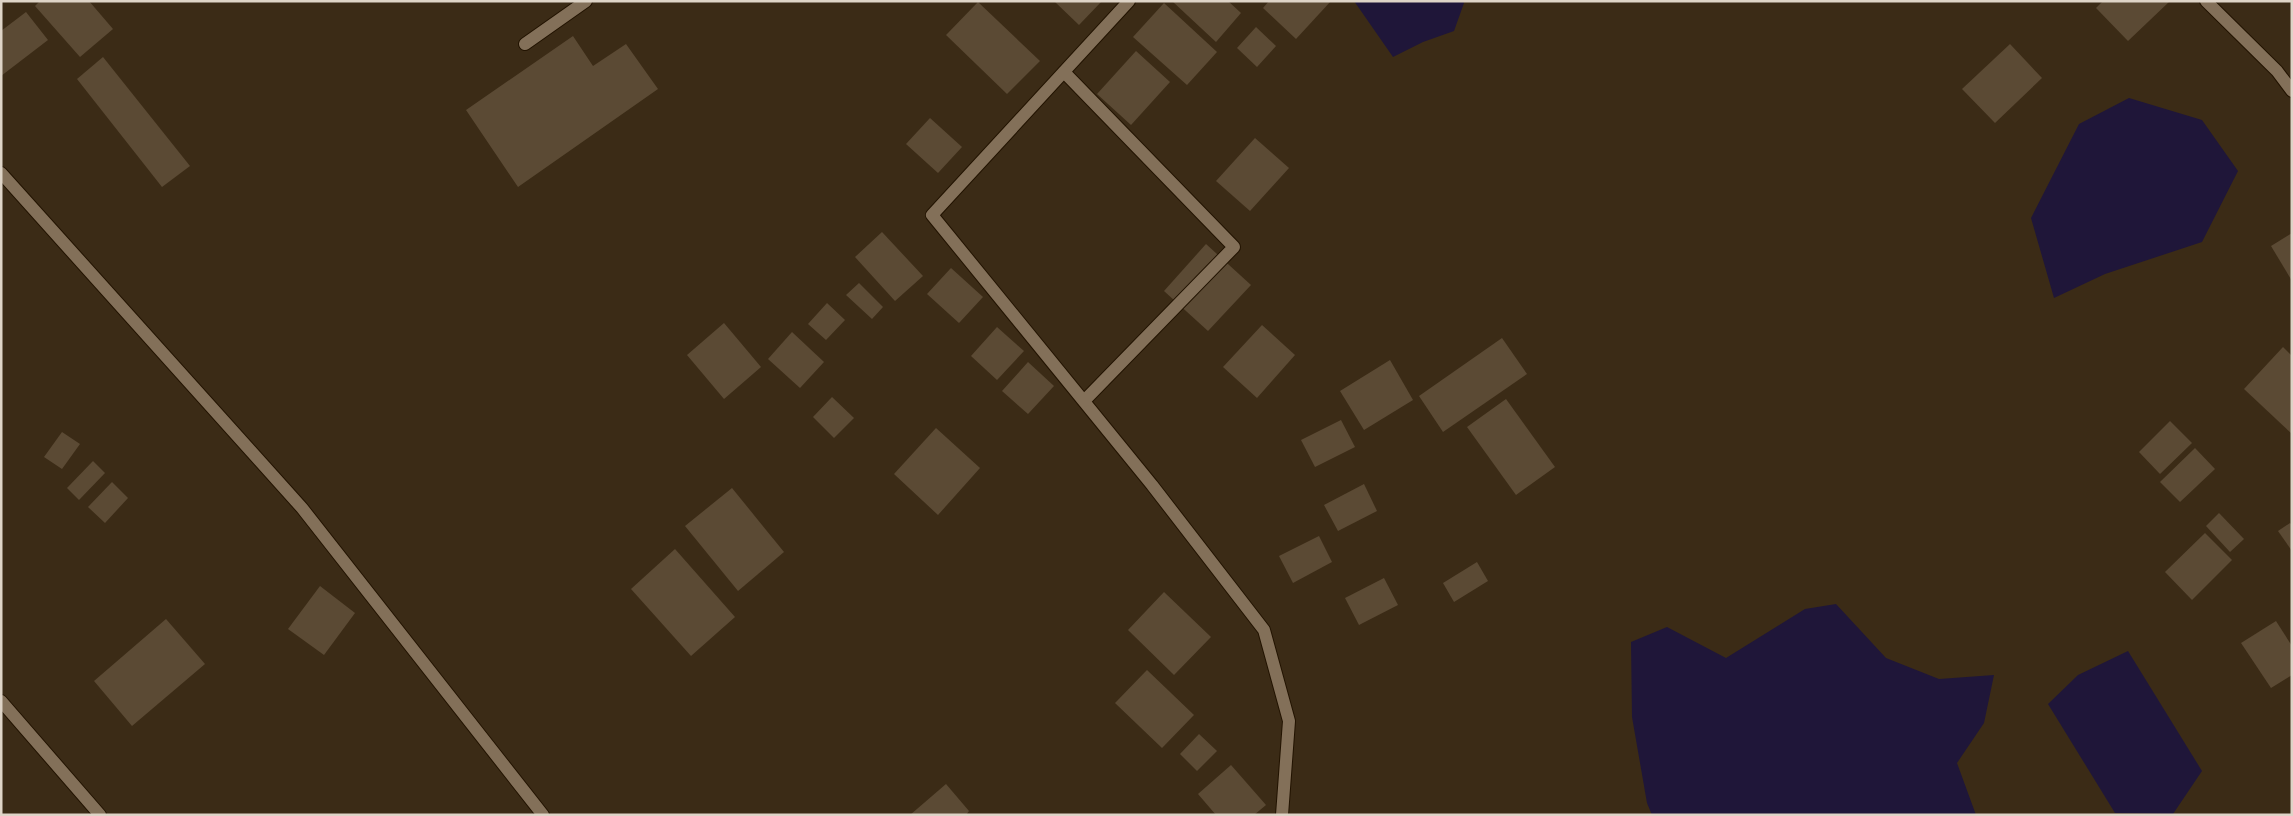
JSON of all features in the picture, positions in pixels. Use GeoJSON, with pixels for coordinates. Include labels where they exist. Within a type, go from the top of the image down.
{"type":"FeatureCollection","features":[{"type":"Feature","properties":{"kind":"street"},"geometry":{"type":"LineString","coordinates":[[525,44],[586,1]]}},
{"type":"Feature","properties":{"kind":"street"},"geometry":{"type":"LineString","coordinates":[[1129,1],[932,215],[1152,485],[1264,630],[1289,721],[1282,815]]}},
{"type":"Feature","properties":{"kind":"street"},"geometry":{"type":"LineString","coordinates":[[2206,1],[2277,71],[2292,91]]}},
{"type":"Feature","properties":{"kind":"street"},"geometry":{"type":"LineString","coordinates":[[1064,72],[1234,247],[1084,402]]}},
{"type":"Feature","properties":{"kind":"street"},"geometry":{"type":"LineString","coordinates":[[1,173],[302,508],[543,815]]}},
{"type":"Feature","properties":{"kind":"street"},"geometry":{"type":"LineString","coordinates":[[1,701],[100,815]]}},
{"type":"Feature","properties":{"kind":"shaded area"},"geometry":{"type":"Polygon","coordinates":[[[1354,1],[1463,1],[1464,3],[1454,31],[1423,42],[1393,57],[1354,1]]]}},
{"type":"Feature","properties":{"kind":"shaded area"},"geometry":{"type":"Polygon","coordinates":[[[2129,98],[2202,120],[2238,171],[2202,242],[2105,274],[2054,298],[2031,218],[2079,124],[2129,98]]]}},
{"type":"Feature","properties":{"kind":"shaded area"},"geometry":{"type":"Polygon","coordinates":[[[1836,604],[1886,658],[1939,679],[1994,675],[1984,723],[1957,763],[1976,815],[1652,815],[1647,803],[1632,717],[1631,642],[1667,627],[1726,658],[1805,609],[1836,604]]]}},
{"type":"Feature","properties":{"kind":"shaded area"},"geometry":{"type":"Polygon","coordinates":[[[2128,651],[2202,771],[2173,814],[2115,813],[2048,704],[2078,675],[2128,651]]]}},
{"type":"Feature","properties":{"kind":"building"},"geometry":{"type":"Polygon","coordinates":[[[40,1],[89,1],[113,29],[80,57],[35,6],[40,1]]]}},
{"type":"Feature","properties":{"kind":"building"},"geometry":{"type":"Polygon","coordinates":[[[1054,1],[1102,1],[1079,25],[1054,1]]]}},
{"type":"Feature","properties":{"kind":"building"},"geometry":{"type":"Polygon","coordinates":[[[1172,1],[1228,1],[1241,13],[1216,42],[1172,1]]]}},
{"type":"Feature","properties":{"kind":"building"},"geometry":{"type":"Polygon","coordinates":[[[1269,1],[1331,1],[1296,39],[1263,8],[1269,1]]]}},
{"type":"Feature","properties":{"kind":"building"},"geometry":{"type":"Polygon","coordinates":[[[2103,1],[2170,1],[2128,41],[2096,8],[2103,1]]]}},
{"type":"Feature","properties":{"kind":"building"},"geometry":{"type":"Polygon","coordinates":[[[978,2],[1040,61],[1007,94],[946,35],[978,2]]]}},
{"type":"Feature","properties":{"kind":"building"},"geometry":{"type":"Polygon","coordinates":[[[1164,3],[1217,52],[1187,85],[1133,37],[1164,3]]]}},
{"type":"Feature","properties":{"kind":"building"},"geometry":{"type":"Polygon","coordinates":[[[26,12],[48,40],[1,76],[1,31],[26,12]]]}},
{"type":"Feature","properties":{"kind":"building"},"geometry":{"type":"Polygon","coordinates":[[[1256,27],[1276,46],[1257,67],[1237,48],[1256,27]]]}},
{"type":"Feature","properties":{"kind":"building"},"geometry":{"type":"Polygon","coordinates":[[[573,36],[593,66],[626,44],[658,89],[518,187],[466,110],[573,36]]]}},
{"type":"Feature","properties":{"kind":"building"},"geometry":{"type":"Polygon","coordinates":[[[2010,44],[2042,78],[1995,123],[1962,89],[2010,44]]]}},
{"type":"Feature","properties":{"kind":"building"},"geometry":{"type":"Polygon","coordinates":[[[1136,51],[1170,82],[1131,125],[1097,94],[1136,51]]]}},
{"type":"Feature","properties":{"kind":"building"},"geometry":{"type":"Polygon","coordinates":[[[103,57],[190,166],[162,187],[77,79],[103,57]]]}},
{"type":"Feature","properties":{"kind":"building"},"geometry":{"type":"Polygon","coordinates":[[[930,118],[962,147],[938,173],[906,144],[930,118]]]}},
{"type":"Feature","properties":{"kind":"building"},"geometry":{"type":"Polygon","coordinates":[[[1255,138],[1289,168],[1250,211],[1216,181],[1255,138]]]}},
{"type":"Feature","properties":{"kind":"building"},"geometry":{"type":"Polygon","coordinates":[[[882,232],[923,276],[895,301],[855,257],[882,232]]]}},
{"type":"Feature","properties":{"kind":"building"},"geometry":{"type":"Polygon","coordinates":[[[2292,233],[2292,281],[2271,246],[2292,233]]]}},
{"type":"Feature","properties":{"kind":"building"},"geometry":{"type":"Polygon","coordinates":[[[1206,244],[1251,285],[1208,331],[1164,291],[1206,244]]]}},
{"type":"Feature","properties":{"kind":"building"},"geometry":{"type":"Polygon","coordinates":[[[951,268],[983,297],[959,323],[927,294],[951,268]]]}},
{"type":"Feature","properties":{"kind":"building"},"geometry":{"type":"Polygon","coordinates":[[[859,283],[883,307],[872,319],[846,295],[859,283]]]}},
{"type":"Feature","properties":{"kind":"building"},"geometry":{"type":"Polygon","coordinates":[[[827,303],[845,320],[826,340],[808,324],[827,303]]]}},
{"type":"Feature","properties":{"kind":"building"},"geometry":{"type":"Polygon","coordinates":[[[724,323],[761,367],[724,399],[687,355],[724,323]]]}},
{"type":"Feature","properties":{"kind":"building"},"geometry":{"type":"Polygon","coordinates":[[[1262,325],[1295,355],[1257,398],[1223,367],[1262,325]]]}},
{"type":"Feature","properties":{"kind":"building"},"geometry":{"type":"Polygon","coordinates":[[[997,327],[1024,351],[997,380],[971,356],[997,327]]]}},
{"type":"Feature","properties":{"kind":"building"},"geometry":{"type":"Polygon","coordinates":[[[792,332],[824,362],[800,388],[768,359],[792,332]]]}},
{"type":"Feature","properties":{"kind":"building"},"geometry":{"type":"Polygon","coordinates":[[[1502,338],[1527,374],[1443,432],[1419,396],[1502,338]]]}},
{"type":"Feature","properties":{"kind":"building"},"geometry":{"type":"Polygon","coordinates":[[[2283,347],[2292,356],[2292,434],[2244,389],[2283,347]]]}},
{"type":"Feature","properties":{"kind":"building"},"geometry":{"type":"Polygon","coordinates":[[[1390,360],[1413,400],[1364,430],[1340,391],[1390,360]]]}},
{"type":"Feature","properties":{"kind":"building"},"geometry":{"type":"Polygon","coordinates":[[[1028,362],[1054,386],[1028,414],[1002,391],[1028,362]]]}},
{"type":"Feature","properties":{"kind":"building"},"geometry":{"type":"Polygon","coordinates":[[[832,397],[854,418],[834,438],[813,417],[832,397]]]}},
{"type":"Feature","properties":{"kind":"building"},"geometry":{"type":"Polygon","coordinates":[[[1506,399],[1555,467],[1516,495],[1467,427],[1506,399]]]}},
{"type":"Feature","properties":{"kind":"building"},"geometry":{"type":"Polygon","coordinates":[[[1341,420],[1355,447],[1315,467],[1301,440],[1341,420]]]}},
{"type":"Feature","properties":{"kind":"building"},"geometry":{"type":"Polygon","coordinates":[[[2170,421],[2192,443],[2160,474],[2139,452],[2170,421]]]}},
{"type":"Feature","properties":{"kind":"building"},"geometry":{"type":"Polygon","coordinates":[[[936,428],[980,468],[938,515],[894,474],[936,428]]]}},
{"type":"Feature","properties":{"kind":"building"},"geometry":{"type":"Polygon","coordinates":[[[62,432],[80,444],[62,469],[44,457],[62,432]]]}},
{"type":"Feature","properties":{"kind":"building"},"geometry":{"type":"Polygon","coordinates":[[[2195,448],[2215,469],[2180,502],[2160,482],[2195,448]]]}},
{"type":"Feature","properties":{"kind":"building"},"geometry":{"type":"Polygon","coordinates":[[[93,461],[105,473],[79,500],[67,488],[93,461]]]}},
{"type":"Feature","properties":{"kind":"building"},"geometry":{"type":"Polygon","coordinates":[[[112,482],[128,498],[105,523],[88,507],[112,482]]]}},
{"type":"Feature","properties":{"kind":"building"},"geometry":{"type":"Polygon","coordinates":[[[1364,484],[1377,511],[1338,531],[1324,505],[1364,484]]]}},
{"type":"Feature","properties":{"kind":"building"},"geometry":{"type":"Polygon","coordinates":[[[732,488],[784,552],[738,591],[685,526],[732,488]]]}},
{"type":"Feature","properties":{"kind":"building"},"geometry":{"type":"Polygon","coordinates":[[[2219,513],[2244,539],[2230,552],[2206,526],[2219,513]]]}},
{"type":"Feature","properties":{"kind":"building"},"geometry":{"type":"Polygon","coordinates":[[[2290,523],[2292,525],[2292,551],[2278,531],[2290,523]]]}},
{"type":"Feature","properties":{"kind":"building"},"geometry":{"type":"Polygon","coordinates":[[[2205,533],[2232,560],[2192,600],[2165,572],[2205,533]]]}},
{"type":"Feature","properties":{"kind":"building"},"geometry":{"type":"Polygon","coordinates":[[[1319,536],[1332,562],[1293,583],[1279,556],[1319,536]]]}},
{"type":"Feature","properties":{"kind":"building"},"geometry":{"type":"Polygon","coordinates":[[[675,549],[735,617],[691,656],[631,589],[675,549]]]}},
{"type":"Feature","properties":{"kind":"building"},"geometry":{"type":"Polygon","coordinates":[[[1477,562],[1488,581],[1454,602],[1443,583],[1477,562]]]}},
{"type":"Feature","properties":{"kind":"building"},"geometry":{"type":"Polygon","coordinates":[[[1384,578],[1398,605],[1359,625],[1345,598],[1384,578]]]}},
{"type":"Feature","properties":{"kind":"building"},"geometry":{"type":"Polygon","coordinates":[[[320,586],[355,613],[324,655],[288,629],[320,586]]]}},
{"type":"Feature","properties":{"kind":"building"},"geometry":{"type":"Polygon","coordinates":[[[1164,592],[1211,637],[1174,675],[1128,630],[1164,592]]]}},
{"type":"Feature","properties":{"kind":"building"},"geometry":{"type":"Polygon","coordinates":[[[166,619],[205,664],[132,726],[94,681],[166,619]]]}},
{"type":"Feature","properties":{"kind":"building"},"geometry":{"type":"Polygon","coordinates":[[[2276,621],[2292,646],[2292,675],[2271,688],[2241,643],[2276,621]]]}},
{"type":"Feature","properties":{"kind":"building"},"geometry":{"type":"Polygon","coordinates":[[[1147,670],[1194,715],[1162,748],[1115,703],[1147,670]]]}},
{"type":"Feature","properties":{"kind":"building"},"geometry":{"type":"Polygon","coordinates":[[[1199,734],[1217,751],[1197,771],[1180,754],[1199,734]]]}},
{"type":"Feature","properties":{"kind":"building"},"geometry":{"type":"Polygon","coordinates":[[[1231,765],[1266,805],[1254,815],[1216,815],[1198,794],[1231,765]]]}},
{"type":"Feature","properties":{"kind":"building"},"geometry":{"type":"Polygon","coordinates":[[[946,784],[969,811],[966,815],[910,815],[946,784]]]}}]}
